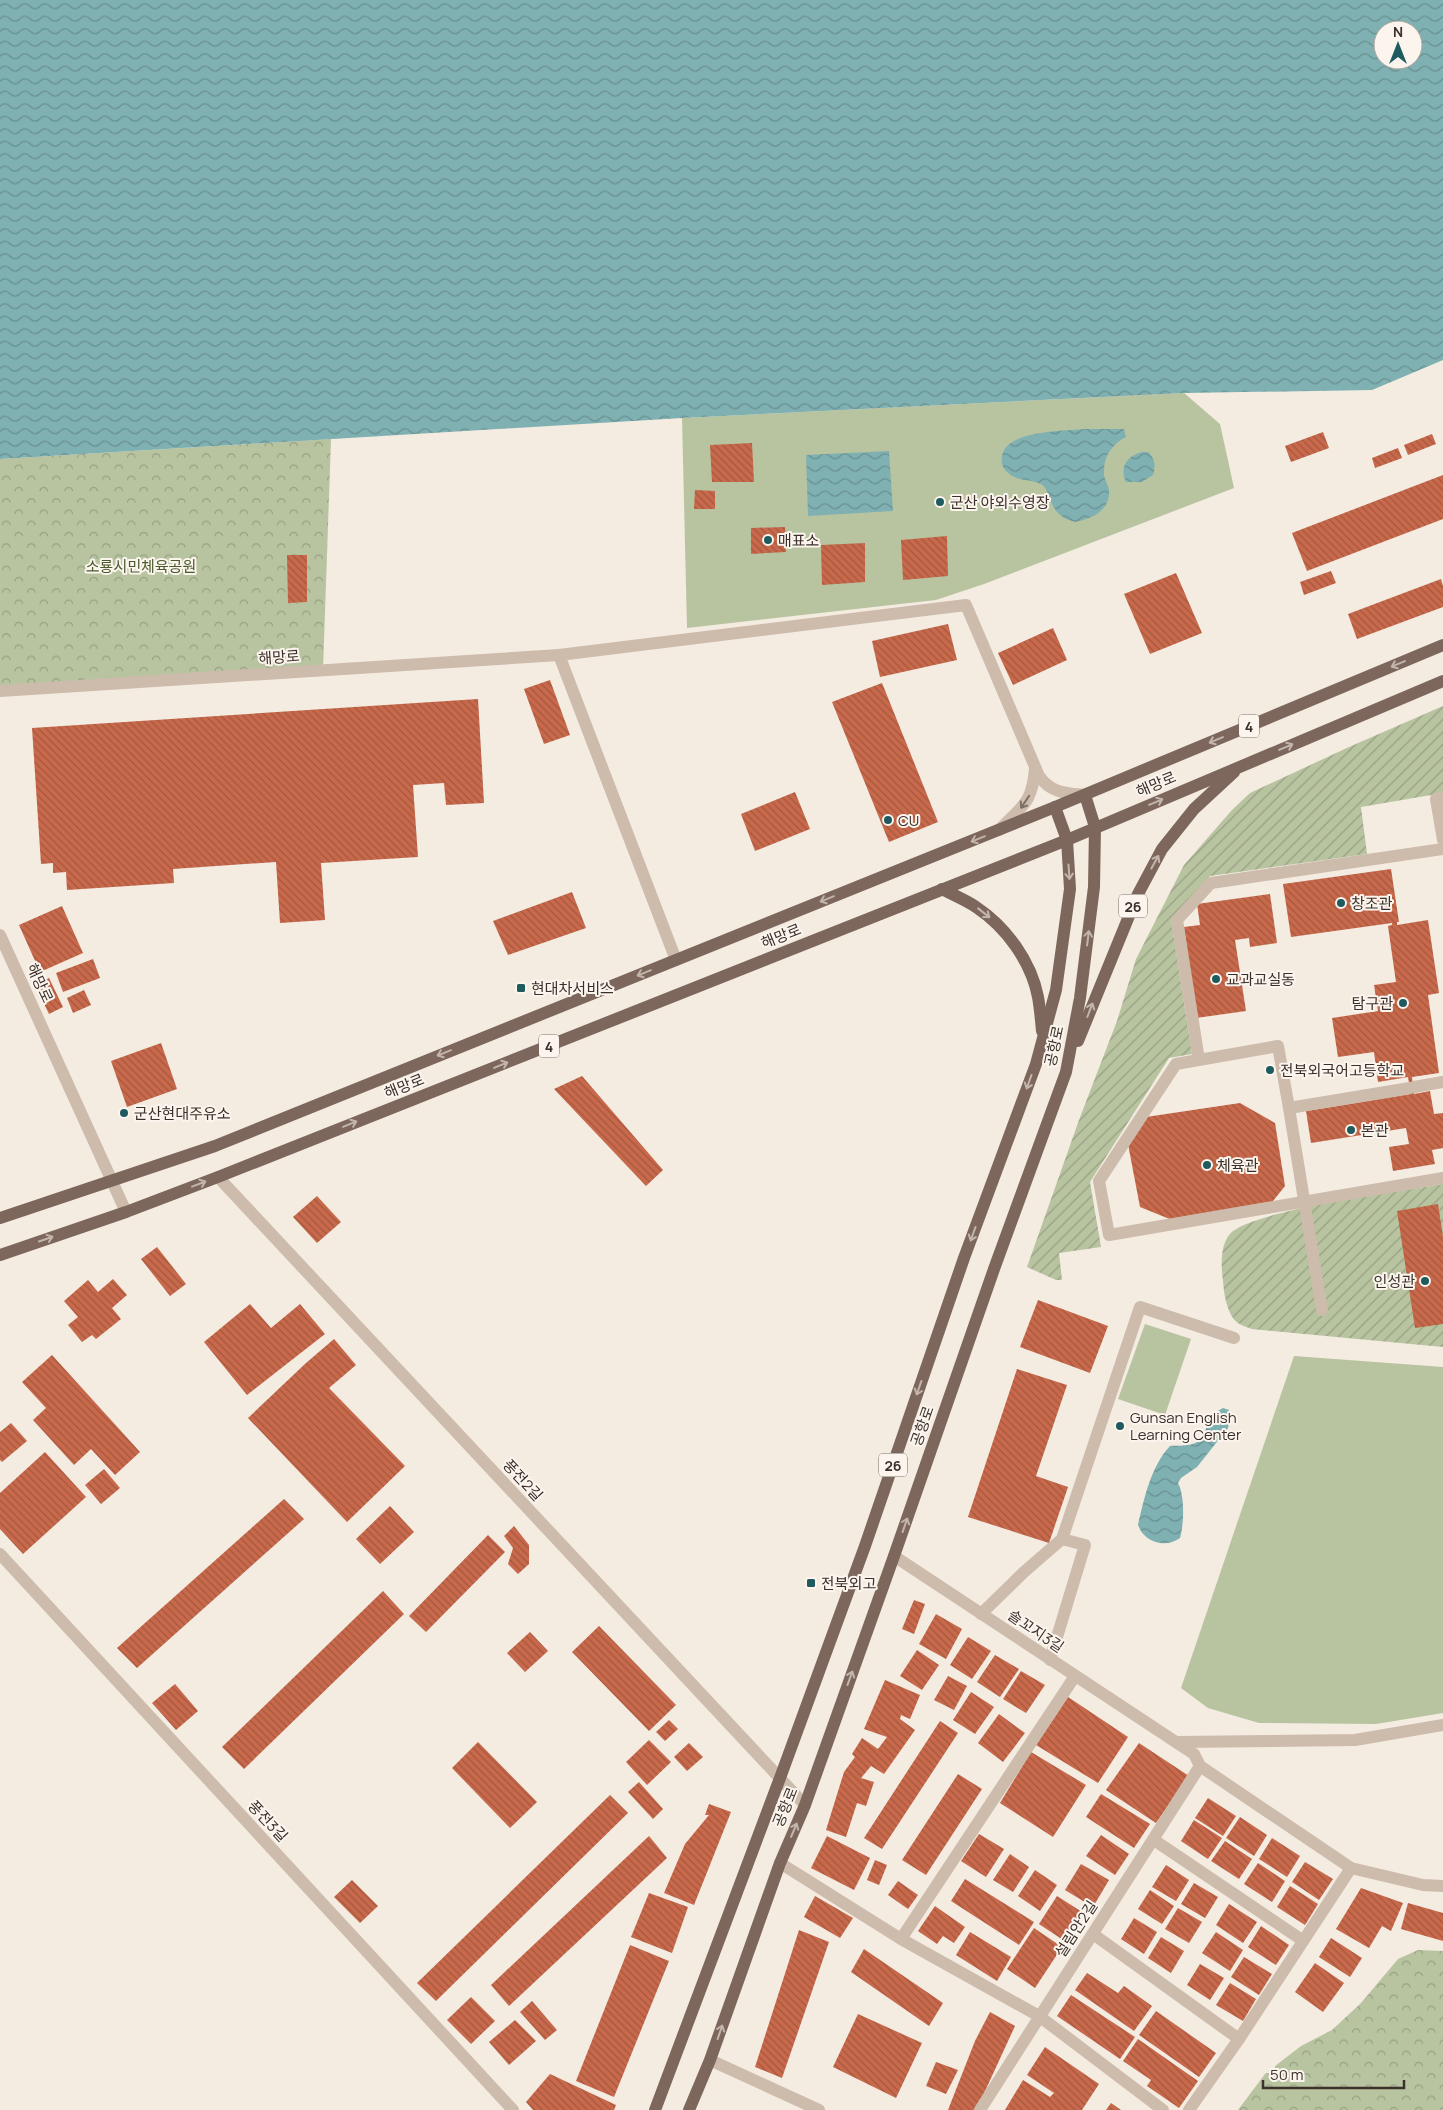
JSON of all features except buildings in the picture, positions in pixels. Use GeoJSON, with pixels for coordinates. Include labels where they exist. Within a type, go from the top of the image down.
{"type":"FeatureCollection","features":[{"type":"Feature","properties":{"kind":"main road","name":"해망로"},"geometry":{"type":"LineString","coordinates":[[0,1218],[215,1146],[1085,795],[1443,645]]}},
{"type":"Feature","properties":{"kind":"main road","name":"해망로"},"geometry":{"type":"LineString","coordinates":[[0,1255],[126,1212],[218,1177],[942,890],[1066,840],[1443,681]]}},
{"type":"Feature","properties":{"kind":"main road","name":"26"},"geometry":{"type":"LineString","coordinates":[[1066,1072],[1138,894],[1162,849],[1194,809],[1241,766]]}},
{"type":"Feature","properties":{"kind":"main road","name":"공항로"},"geometry":{"type":"LineString","coordinates":[[689,2110],[710,2060],[780,1863],[804,1805],[894,1556],[994,1268],[1066,1072],[1080,998],[1094,887],[1094,827],[1085,795]]}},
{"type":"Feature","properties":{"kind":"main road","name":"공항로"},"geometry":{"type":"LineString","coordinates":[[655,2110],[865,1546],[964,1258],[1036,1064],[1056,990],[1070,889],[1066,840],[1055,807]]}},
{"type":"Feature","properties":{"kind":"main road"},"geometry":{"type":"LineString","coordinates":[[942,890],[976,907],[1001,926],[1016,947],[1029,970],[1038,996],[1043,1037]]}},
{"type":"Feature","properties":{"kind":"street","name":"해망로"},"geometry":{"type":"LineString","coordinates":[[0,691],[559,655],[966,605],[1035,766]]}},
{"type":"Feature","properties":{"kind":"street"},"geometry":{"type":"LineString","coordinates":[[559,655],[676,960]]}},
{"type":"Feature","properties":{"kind":"street"},"geometry":{"type":"LineString","coordinates":[[1035,766],[1044,784],[1052,790],[1085,795]]}},
{"type":"Feature","properties":{"kind":"street"},"geometry":{"type":"LineString","coordinates":[[999,830],[1025,804],[1034,788],[1035,766]]}},
{"type":"Feature","properties":{"kind":"street"},"geometry":{"type":"LineString","coordinates":[[1443,797],[1436,799],[1443,840]]}},
{"type":"Feature","properties":{"kind":"street"},"geometry":{"type":"LineString","coordinates":[[1200,1060],[1177,920],[1211,883],[1443,849]]}},
{"type":"Feature","properties":{"kind":"street","name":"해망로"},"geometry":{"type":"LineString","coordinates":[[0,936],[126,1212]]}},
{"type":"Feature","properties":{"kind":"street"},"geometry":{"type":"LineString","coordinates":[[1322,1310],[1304,1202],[1289,1108],[1278,1046],[1176,1064],[1099,1182],[1109,1235],[1304,1202],[1443,1178]]}},
{"type":"Feature","properties":{"kind":"street"},"geometry":{"type":"LineString","coordinates":[[1289,1108],[1443,1082]]}},
{"type":"Feature","properties":{"kind":"street","name":"풍전2길"},"geometry":{"type":"LineString","coordinates":[[218,1177],[804,1805]]}},
{"type":"Feature","properties":{"kind":"street"},"geometry":{"type":"LineString","coordinates":[[982,1614],[1024,1572],[1062,1539],[1140,1307],[1234,1338]]}},
{"type":"Feature","properties":{"kind":"street"},"geometry":{"type":"LineString","coordinates":[[1050,1660],[1085,1545],[1062,1539]]}},
{"type":"Feature","properties":{"kind":"street","name":"풍전3길"},"geometry":{"type":"LineString","coordinates":[[0,1554],[513,2110]]}},
{"type":"Feature","properties":{"kind":"street","name":"솔꼬지3길"},"geometry":{"type":"LineString","coordinates":[[894,1556],[1194,1754],[1200,1766],[1351,1868]]}},
{"type":"Feature","properties":{"kind":"street"},"geometry":{"type":"LineString","coordinates":[[900,1939],[1075,1676]]}},
{"type":"Feature","properties":{"kind":"street"},"geometry":{"type":"LineString","coordinates":[[1176,1742],[1354,1740],[1443,1725]]}},
{"type":"Feature","properties":{"kind":"street","name":"설림안2길"},"geometry":{"type":"LineString","coordinates":[[980,2110],[1200,1766]]}},
{"type":"Feature","properties":{"kind":"street"},"geometry":{"type":"LineString","coordinates":[[1154,1840],[1302,1940]]}},
{"type":"Feature","properties":{"kind":"street"},"geometry":{"type":"LineString","coordinates":[[780,1863],[900,1939],[1039,2016],[1163,2110]]}},
{"type":"Feature","properties":{"kind":"street"},"geometry":{"type":"LineString","coordinates":[[1189,2110],[1239,2039],[1302,1940],[1351,1868],[1422,1885],[1443,1886]]}},
{"type":"Feature","properties":{"kind":"street"},"geometry":{"type":"LineString","coordinates":[[1093,1934],[1239,2039]]}},
{"type":"Feature","properties":{"kind":"street"},"geometry":{"type":"LineString","coordinates":[[710,2060],[819,2110]]}},
{"type":"Feature","properties":{"kind":"green space","name":"군산 야외수영장"},"geometry":{"type":"Polygon","coordinates":[[[1184,393],[1220,424],[1234,488],[984,584],[936,600],[687,628],[682,418],[1184,393]]]}},
{"type":"Feature","properties":{"kind":"green space","name":"소룡시민체육공원"},"geometry":{"type":"Polygon","coordinates":[[[331,439],[323,670],[0,691],[0,459],[331,439]]]}},
{"type":"Feature","properties":{"kind":"green space"},"geometry":{"type":"Polygon","coordinates":[[[1443,706],[1443,793],[1361,807],[1367,854],[1210,876],[1171,919],[1192,1054],[1169,1058],[1090,1182],[1101,1247],[1059,1253],[1062,1280],[1056,1280],[1027,1267],[1079,1120],[1117,1021],[1136,959],[1184,865],[1232,810],[1250,793],[1443,706]]]}},
{"type":"Feature","properties":{"kind":"green space"},"geometry":{"type":"Polygon","coordinates":[[[1443,1184],[1443,1347],[1252,1329],[1238,1323],[1231,1315],[1223,1286],[1223,1250],[1230,1234],[1243,1225],[1296,1209],[1443,1184]]]}},
{"type":"Feature","properties":{"kind":"green space"},"geometry":{"type":"Polygon","coordinates":[[[1145,1324],[1191,1339],[1165,1415],[1118,1399],[1145,1324]]]}},
{"type":"Feature","properties":{"kind":"green space"},"geometry":{"type":"Polygon","coordinates":[[[1294,1356],[1443,1367],[1443,1713],[1376,1724],[1259,1723],[1208,1708],[1181,1688],[1294,1356]]]}},
{"type":"Feature","properties":{"kind":"green space"},"geometry":{"type":"Polygon","coordinates":[[[1418,1950],[1443,1951],[1443,2110],[1238,2110],[1265,2074],[1301,2046],[1332,2030],[1361,2003],[1398,1959],[1418,1950]]]}},
{"type":"Feature","properties":{"kind":"water"},"geometry":{"type":"Polygon","coordinates":[[[0,0],[1443,0],[1443,360],[1372,390],[1184,393],[682,418],[0,459],[0,0]]]}},
{"type":"Feature","properties":{"kind":"water"},"geometry":{"type":"Polygon","coordinates":[[[1085,429],[1124,429],[1126,437],[1113,447],[1105,460],[1104,474],[1109,497],[1104,508],[1088,519],[1075,522],[1059,514],[1045,487],[1041,484],[1010,475],[1003,466],[1002,456],[1006,447],[1014,441],[1025,437],[1038,433],[1085,429]]]}},
{"type":"Feature","properties":{"kind":"water"},"geometry":{"type":"Polygon","coordinates":[[[889,451],[893,511],[808,516],[806,455],[889,451]]]}},
{"type":"Feature","properties":{"kind":"water"},"geometry":{"type":"Polygon","coordinates":[[[1142,452],[1148,452],[1152,457],[1155,465],[1153,475],[1142,482],[1126,482],[1123,472],[1128,459],[1142,452]]]}},
{"type":"Feature","properties":{"kind":"water"},"geometry":{"type":"Polygon","coordinates":[[[1223,1408],[1229,1410],[1228,1428],[1197,1467],[1181,1478],[1178,1483],[1182,1495],[1183,1510],[1180,1538],[1168,1543],[1156,1542],[1150,1539],[1145,1536],[1138,1525],[1149,1483],[1163,1454],[1170,1446],[1190,1445],[1199,1441],[1205,1432],[1209,1416],[1223,1408]]]}},
{"type":"Feature","properties":{"kind":"place","name":"군산 야외수영장"},"geometry":{"type":"Point","coordinates":[940,502]}},
{"type":"Feature","properties":{"kind":"place","name":"매표소"},"geometry":{"type":"Point","coordinates":[768,540]}},
{"type":"Feature","properties":{"kind":"place","name":"CU"},"geometry":{"type":"Point","coordinates":[888,820]}},
{"type":"Feature","properties":{"kind":"place","name":"창조관"},"geometry":{"type":"Point","coordinates":[1341,903]}},
{"type":"Feature","properties":{"kind":"place","name":"교과교실동"},"geometry":{"type":"Point","coordinates":[1216,979]}},
{"type":"Feature","properties":{"kind":"place","name":"현대차서비스"},"geometry":{"type":"Point","coordinates":[521,988]}},
{"type":"Feature","properties":{"kind":"place","name":"탐구관"},"geometry":{"type":"Point","coordinates":[1403,1003]}},
{"type":"Feature","properties":{"kind":"place","name":"전북외국어고등학교"},"geometry":{"type":"Point","coordinates":[1270,1070]}},
{"type":"Feature","properties":{"kind":"place","name":"군산현대주유소"},"geometry":{"type":"Point","coordinates":[124,1113]}},
{"type":"Feature","properties":{"kind":"place","name":"본관"},"geometry":{"type":"Point","coordinates":[1351,1130]}},
{"type":"Feature","properties":{"kind":"place","name":"체육관"},"geometry":{"type":"Point","coordinates":[1207,1165]}},
{"type":"Feature","properties":{"kind":"place","name":"인성관"},"geometry":{"type":"Point","coordinates":[1425,1281]}},
{"type":"Feature","properties":{"kind":"place","name":"Gunsan English Learning Center"},"geometry":{"type":"Point","coordinates":[1120,1426]}},
{"type":"Feature","properties":{"kind":"place","name":"전북외고"},"geometry":{"type":"Point","coordinates":[811,1583]}}]}
